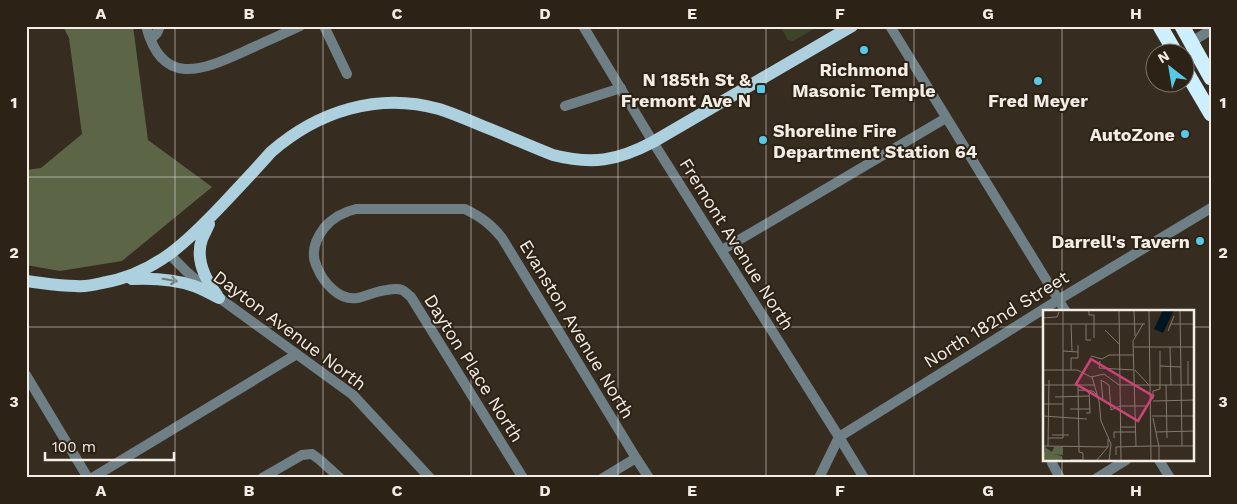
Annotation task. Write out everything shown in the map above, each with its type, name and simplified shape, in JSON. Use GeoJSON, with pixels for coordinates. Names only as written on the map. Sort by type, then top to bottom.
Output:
{"type":"FeatureCollection","features":[{"type":"Feature","properties":{"kind":"highway"},"geometry":{"type":"LineString","coordinates":[[1160,26],[1169,42]]}},
{"type":"Feature","properties":{"kind":"highway"},"geometry":{"type":"LineString","coordinates":[[1182,26],[1191,42]]}},
{"type":"Feature","properties":{"kind":"highway"},"geometry":{"type":"LineString","coordinates":[[1194,48],[1210,77]]}},
{"type":"Feature","properties":{"kind":"highway"},"geometry":{"type":"LineString","coordinates":[[1194,85],[1211,114]]}},
{"type":"Feature","properties":{"kind":"main road"},"geometry":{"type":"LineString","coordinates":[[26,281],[76,286],[91,285],[122,279],[154,265],[182,246],[272,152],[292,135],[310,124],[331,115],[362,106],[399,103],[420,105],[454,114],[553,155],[581,161],[606,159],[638,150],[653,142],[852,26]]}},
{"type":"Feature","properties":{"kind":"main road"},"geometry":{"type":"LineString","coordinates":[[1194,72],[1210,77]]}},
{"type":"Feature","properties":{"kind":"main road"},"geometry":{"type":"LineString","coordinates":[[215,213],[202,239],[200,258],[202,270],[208,283],[219,298]]}},
{"type":"Feature","properties":{"kind":"main road"},"geometry":{"type":"LineString","coordinates":[[122,279],[158,278],[175,281],[196,287],[219,298]]}},
{"type":"Feature","properties":{"kind":"street"},"geometry":{"type":"LineString","coordinates":[[146,26],[150,39],[161,57],[174,67],[187,70],[206,67],[224,61],[300,26]]}},
{"type":"Feature","properties":{"kind":"street"},"geometry":{"type":"LineString","coordinates":[[150,39],[157,33],[160,26]]}},
{"type":"Feature","properties":{"kind":"street"},"geometry":{"type":"LineString","coordinates":[[324,26],[347,74]]}},
{"type":"Feature","properties":{"kind":"street","name":"Fremont Avenue North"},"geometry":{"type":"LineString","coordinates":[[583,26],[653,142],[864,478]]}},
{"type":"Feature","properties":{"kind":"street"},"geometry":{"type":"LineString","coordinates":[[890,26],[1065,310]]}},
{"type":"Feature","properties":{"kind":"street"},"geometry":{"type":"LineString","coordinates":[[1191,42],[1211,30]]}},
{"type":"Feature","properties":{"kind":"street"},"geometry":{"type":"LineString","coordinates":[[565,106],[620,88]]}},
{"type":"Feature","properties":{"kind":"street"},"geometry":{"type":"LineString","coordinates":[[722,250],[946,118]]}},
{"type":"Feature","properties":{"kind":"street","name":"North 182nd Street"},"geometry":{"type":"LineString","coordinates":[[839,437],[1058,300],[1211,208]]}},
{"type":"Feature","properties":{"kind":"street","name":"Dayton Place North"},"geometry":{"type":"LineString","coordinates":[[465,209],[356,209],[344,212],[330,221],[319,235],[314,249],[314,261],[319,273],[332,289],[342,295],[355,298],[378,291],[395,289],[403,290],[411,297],[523,478]]}},
{"type":"Feature","properties":{"kind":"street","name":"Evanston Avenue North"},"geometry":{"type":"LineString","coordinates":[[465,209],[481,217],[502,238],[649,478]]}},
{"type":"Feature","properties":{"kind":"street","name":"Dayton Avenue North"},"geometry":{"type":"LineString","coordinates":[[170,255],[198,282],[219,298],[353,394],[430,478]]}},
{"type":"Feature","properties":{"kind":"street"},"geometry":{"type":"LineString","coordinates":[[92,478],[297,354]]}},
{"type":"Feature","properties":{"kind":"street"},"geometry":{"type":"LineString","coordinates":[[26,375],[88,478]]}},
{"type":"Feature","properties":{"kind":"street"},"geometry":{"type":"LineString","coordinates":[[819,478],[839,437]]}},
{"type":"Feature","properties":{"kind":"street"},"geometry":{"type":"LineString","coordinates":[[262,478],[302,455],[312,454],[340,478]]}},
{"type":"Feature","properties":{"kind":"street"},"geometry":{"type":"LineString","coordinates":[[602,478],[636,458]]}},
{"type":"Feature","properties":{"kind":"street"},"geometry":{"type":"LineString","coordinates":[[1097,478],[1123,462]]}},
{"type":"Feature","properties":{"kind":"street"},"geometry":{"type":"LineString","coordinates":[[1160,462],[1170,478]]}},
{"type":"Feature","properties":{"kind":"street"},"geometry":{"type":"LineString","coordinates":[[1052,463],[1060,478]]}},
{"type":"Feature","properties":{"kind":"green space"},"geometry":{"type":"Polygon","coordinates":[[[63,26],[133,26],[148,140],[212,187],[122,261],[60,271],[26,265],[26,170],[41,168],[82,134],[69,38],[63,26]]]}},
{"type":"Feature","properties":{"kind":"green space"},"geometry":{"type":"Polygon","coordinates":[[[780,26],[819,26],[793,41],[788,40],[780,26]]]}},
{"type":"Feature","properties":{"kind":"place","name":"Richmond Masonic Temple"},"geometry":{"type":"Point","coordinates":[864,50]}},
{"type":"Feature","properties":{"kind":"place","name":"Fred Meyer"},"geometry":{"type":"Point","coordinates":[1038,81]}},
{"type":"Feature","properties":{"kind":"place","name":"N 185th St & Fremont Ave N"},"geometry":{"type":"Point","coordinates":[761,89]}},
{"type":"Feature","properties":{"kind":"place","name":"AutoZone"},"geometry":{"type":"Point","coordinates":[1185,134]}},
{"type":"Feature","properties":{"kind":"place","name":"Shoreline Fire Department Station 64"},"geometry":{"type":"Point","coordinates":[763,140]}},
{"type":"Feature","properties":{"kind":"place","name":"Darrell's Tavern"},"geometry":{"type":"Point","coordinates":[1200,241]}}]}
